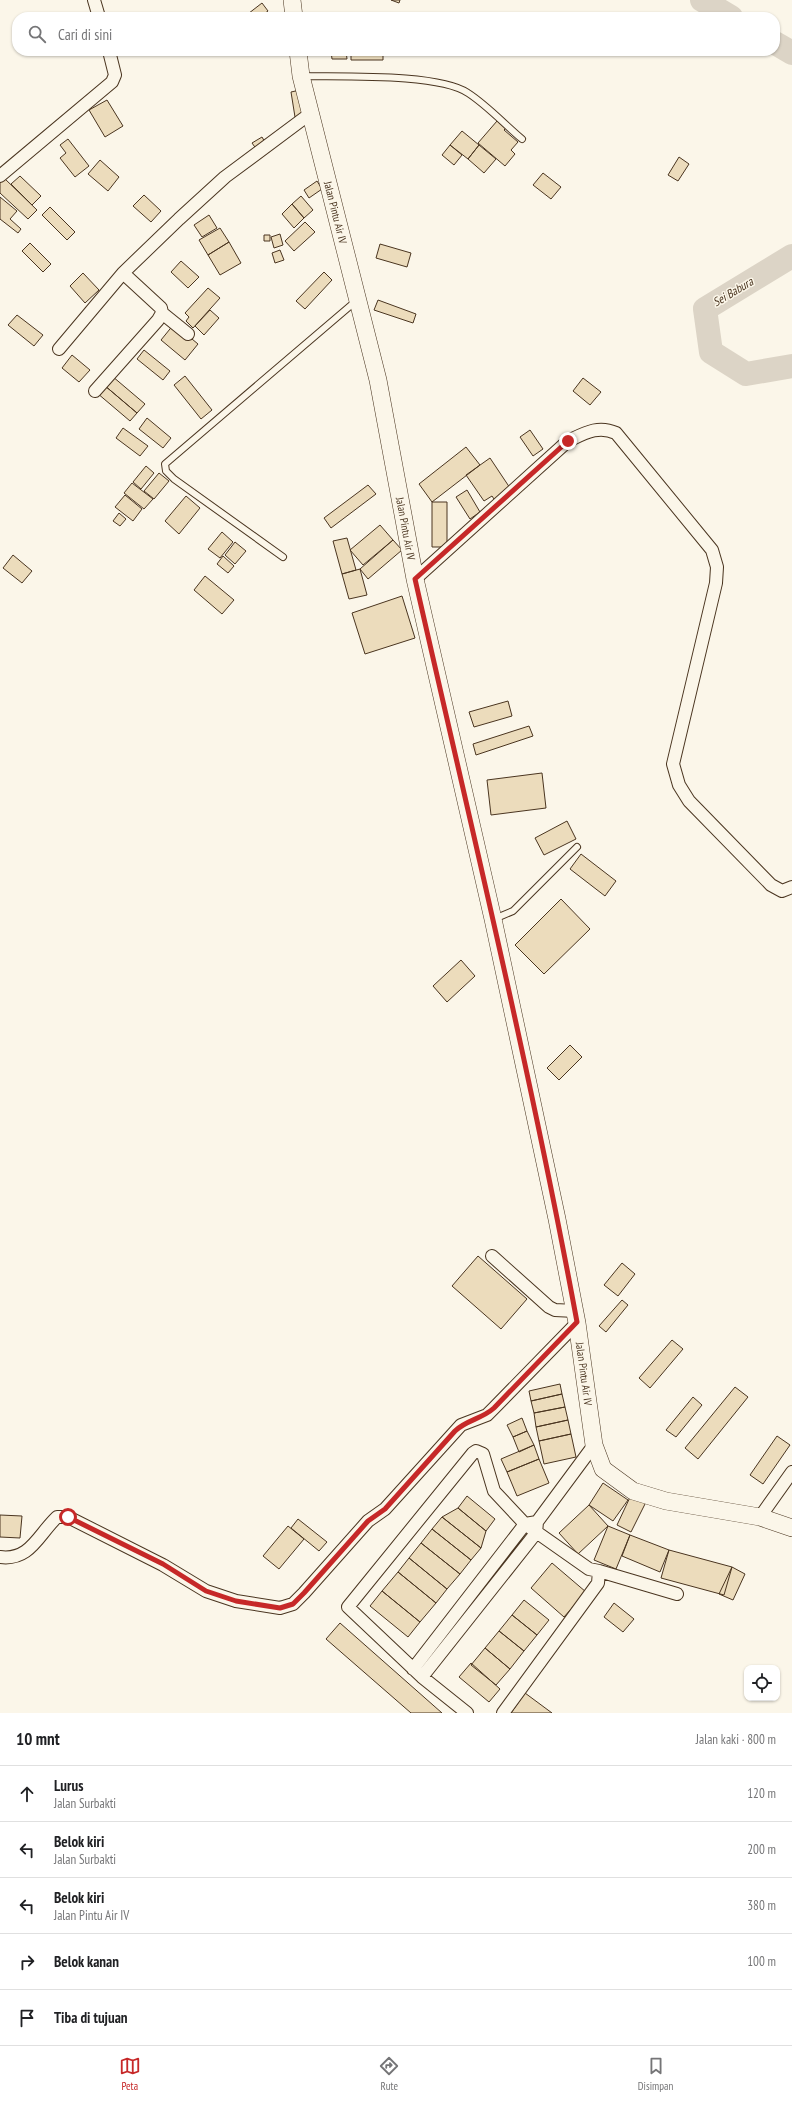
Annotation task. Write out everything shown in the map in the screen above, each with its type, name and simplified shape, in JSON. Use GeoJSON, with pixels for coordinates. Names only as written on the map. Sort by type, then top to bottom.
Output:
{"type":"FeatureCollection","features":[{"type":"Feature","properties":{"kind":"main road"},"geometry":{"type":"LineString","coordinates":[[292,0],[293,12]]}},
{"type":"Feature","properties":{"kind":"main road","name":"Jalan Pintu Air IV"},"geometry":{"type":"LineString","coordinates":[[299,56],[301,76],[378,380],[415,579],[493,919],[557,1219],[576,1317],[594,1445],[603,1469],[633,1491],[666,1501],[760,1517],[792,1528]]}},
{"type":"Feature","properties":{"kind":"street"},"geometry":{"type":"LineString","coordinates":[[94,0],[98,12]]}},
{"type":"Feature","properties":{"kind":"street"},"geometry":{"type":"LineString","coordinates":[[0,176],[112,82],[115,71],[110,56]]}},
{"type":"Feature","properties":{"kind":"street"},"geometry":{"type":"LineString","coordinates":[[59,349],[123,273],[207,192],[311,113]]}},
{"type":"Feature","properties":{"kind":"street"},"geometry":{"type":"LineString","coordinates":[[123,273],[161,308],[162,313],[188,334]]}},
{"type":"Feature","properties":{"kind":"street"},"geometry":{"type":"LineString","coordinates":[[95,390],[158,320],[162,313]]}},
{"type":"Feature","properties":{"kind":"street"},"geometry":{"type":"LineString","coordinates":[[415,579],[568,441],[597,429],[606,429],[616,434],[712,550],[717,567],[716,583],[673,764],[679,784],[689,801],[771,885],[782,890],[792,887]]}},
{"type":"Feature","properties":{"kind":"street"},"geometry":{"type":"LineString","coordinates":[[0,1557],[11,1559],[28,1551],[57,1517],[68,1517],[163,1564],[206,1591],[236,1601],[280,1608],[293,1604],[368,1521],[385,1509],[455,1431],[461,1425],[487,1415],[576,1317],[549,1307],[492,1256]]}},
{"type":"Feature","properties":{"kind":"street"},"geometry":{"type":"LineString","coordinates":[[418,1673],[537,1528],[594,1445]]}},
{"type":"Feature","properties":{"kind":"street"},"geometry":{"type":"LineString","coordinates":[[467,1713],[418,1673],[349,1606],[475,1451],[483,1454],[494,1491],[525,1524],[537,1528],[589,1569],[677,1594]]}},
{"type":"Feature","properties":{"kind":"street"},"geometry":{"type":"LineString","coordinates":[[760,1517],[792,1472]]}},
{"type":"Feature","properties":{"kind":"street"},"geometry":{"type":"LineString","coordinates":[[418,1673],[525,1524]]}},
{"type":"Feature","properties":{"kind":"street"},"geometry":{"type":"LineString","coordinates":[[503,1713],[598,1583],[599,1571]]}},
{"type":"Feature","properties":{"kind":"lane"},"geometry":{"type":"LineString","coordinates":[[301,76],[413,79],[450,86],[468,92],[522,139]]}},
{"type":"Feature","properties":{"kind":"lane"},"geometry":{"type":"LineString","coordinates":[[283,557],[174,479],[166,471],[165,464],[358,300]]}},
{"type":"Feature","properties":{"kind":"lane"},"geometry":{"type":"LineString","coordinates":[[493,919],[513,911],[577,847]]}},
{"type":"Feature","properties":{"kind":"building"},"geometry":{"type":"Polygon","coordinates":[[[391,0],[400,0],[399,3],[391,0]]]}},
{"type":"Feature","properties":{"kind":"building"},"geometry":{"type":"Polygon","coordinates":[[[262,3],[268,11],[267,12],[250,12],[262,3]]]}},
{"type":"Feature","properties":{"kind":"building"},"geometry":{"type":"Polygon","coordinates":[[[332,56],[347,56],[347,59],[332,59],[332,56]]]}},
{"type":"Feature","properties":{"kind":"building"},"geometry":{"type":"Polygon","coordinates":[[[351,56],[383,56],[383,60],[351,60],[351,56]]]}},
{"type":"Feature","properties":{"kind":"building"},"geometry":{"type":"Polygon","coordinates":[[[300,90],[304,115],[295,117],[291,92],[300,90]]]}},
{"type":"Feature","properties":{"kind":"building"},"geometry":{"type":"Polygon","coordinates":[[[107,100],[123,126],[105,137],[89,110],[107,100]]]}},
{"type":"Feature","properties":{"kind":"building"},"geometry":{"type":"Polygon","coordinates":[[[497,121],[506,128],[504,130],[518,142],[511,150],[515,154],[505,166],[478,143],[497,121]]]}},
{"type":"Feature","properties":{"kind":"building"},"geometry":{"type":"Polygon","coordinates":[[[462,131],[479,145],[468,159],[450,145],[462,131]]]}},
{"type":"Feature","properties":{"kind":"building"},"geometry":{"type":"Polygon","coordinates":[[[262,137],[266,144],[257,150],[252,143],[262,137]]]}},
{"type":"Feature","properties":{"kind":"building"},"geometry":{"type":"Polygon","coordinates":[[[68,139],[89,166],[75,177],[60,158],[66,153],[60,145],[68,139]]]}},
{"type":"Feature","properties":{"kind":"building"},"geometry":{"type":"Polygon","coordinates":[[[450,145],[462,155],[454,165],[442,155],[450,145]]]}},
{"type":"Feature","properties":{"kind":"building"},"geometry":{"type":"Polygon","coordinates":[[[479,145],[496,159],[484,173],[468,159],[479,145]]]}},
{"type":"Feature","properties":{"kind":"building"},"geometry":{"type":"Polygon","coordinates":[[[679,157],[689,164],[678,181],[668,175],[679,157]]]}},
{"type":"Feature","properties":{"kind":"building"},"geometry":{"type":"Polygon","coordinates":[[[100,160],[119,177],[108,191],[88,174],[100,160]]]}},
{"type":"Feature","properties":{"kind":"building"},"geometry":{"type":"Polygon","coordinates":[[[543,173],[561,187],[551,199],[533,185],[543,173]]]}},
{"type":"Feature","properties":{"kind":"building"},"geometry":{"type":"Polygon","coordinates":[[[20,176],[41,196],[32,205],[11,184],[20,176]]]}},
{"type":"Feature","properties":{"kind":"building"},"geometry":{"type":"Polygon","coordinates":[[[3,177],[37,210],[28,219],[0,193],[0,180],[3,177]]]}},
{"type":"Feature","properties":{"kind":"building"},"geometry":{"type":"Polygon","coordinates":[[[317,181],[322,189],[309,198],[304,190],[317,181]]]}},
{"type":"Feature","properties":{"kind":"building"},"geometry":{"type":"Polygon","coordinates":[[[144,195],[161,211],[151,222],[133,206],[144,195]]]}},
{"type":"Feature","properties":{"kind":"building"},"geometry":{"type":"Polygon","coordinates":[[[301,196],[313,210],[304,218],[292,204],[301,196]]]}},
{"type":"Feature","properties":{"kind":"building"},"geometry":{"type":"Polygon","coordinates":[[[0,197],[17,211],[10,219],[21,229],[18,233],[0,219],[0,197]]]}},
{"type":"Feature","properties":{"kind":"building"},"geometry":{"type":"Polygon","coordinates":[[[292,204],[304,218],[294,228],[282,214],[292,204]]]}},
{"type":"Feature","properties":{"kind":"building"},"geometry":{"type":"Polygon","coordinates":[[[50,207],[75,232],[67,240],[42,215],[50,207]]]}},
{"type":"Feature","properties":{"kind":"building"},"geometry":{"type":"Polygon","coordinates":[[[209,215],[217,228],[202,237],[194,225],[209,215]]]}},
{"type":"Feature","properties":{"kind":"building"},"geometry":{"type":"Polygon","coordinates":[[[305,222],[315,232],[294,251],[285,241],[305,222]]]}},
{"type":"Feature","properties":{"kind":"building"},"geometry":{"type":"Polygon","coordinates":[[[220,228],[229,242],[208,255],[199,240],[220,228]]]}},
{"type":"Feature","properties":{"kind":"building"},"geometry":{"type":"Polygon","coordinates":[[[280,234],[283,245],[274,248],[271,237],[280,234]]]}},
{"type":"Feature","properties":{"kind":"building"},"geometry":{"type":"Polygon","coordinates":[[[264,235],[270,235],[270,241],[264,241],[264,235]]]}},
{"type":"Feature","properties":{"kind":"building"},"geometry":{"type":"Polygon","coordinates":[[[229,242],[241,263],[220,275],[208,255],[229,242]]]}},
{"type":"Feature","properties":{"kind":"building"},"geometry":{"type":"Polygon","coordinates":[[[30,243],[51,264],[43,272],[22,251],[30,243]]]}},
{"type":"Feature","properties":{"kind":"building"},"geometry":{"type":"Polygon","coordinates":[[[380,244],[411,253],[407,267],[376,258],[380,244]]]}},
{"type":"Feature","properties":{"kind":"building"},"geometry":{"type":"Polygon","coordinates":[[[280,250],[284,260],[275,263],[272,253],[280,250]]]}},
{"type":"Feature","properties":{"kind":"building"},"geometry":{"type":"Polygon","coordinates":[[[181,261],[199,277],[188,288],[171,272],[181,261]]]}},
{"type":"Feature","properties":{"kind":"building"},"geometry":{"type":"Polygon","coordinates":[[[324,272],[332,280],[305,309],[296,301],[324,272]]]}},
{"type":"Feature","properties":{"kind":"building"},"geometry":{"type":"Polygon","coordinates":[[[83,273],[99,290],[85,303],[70,286],[83,273]]]}},
{"type":"Feature","properties":{"kind":"building"},"geometry":{"type":"Polygon","coordinates":[[[208,288],[220,298],[193,328],[186,321],[189,317],[185,313],[208,288]]]}},
{"type":"Feature","properties":{"kind":"building"},"geometry":{"type":"Polygon","coordinates":[[[378,300],[416,314],[413,323],[374,310],[378,300]]]}},
{"type":"Feature","properties":{"kind":"building"},"geometry":{"type":"Polygon","coordinates":[[[210,310],[219,318],[204,335],[195,326],[210,310]]]}},
{"type":"Feature","properties":{"kind":"building"},"geometry":{"type":"Polygon","coordinates":[[[17,315],[43,335],[34,346],[8,325],[17,315]]]}},
{"type":"Feature","properties":{"kind":"building"},"geometry":{"type":"Polygon","coordinates":[[[174,324],[198,344],[185,360],[161,340],[174,324]]]}},
{"type":"Feature","properties":{"kind":"building"},"geometry":{"type":"Polygon","coordinates":[[[144,350],[170,371],[163,380],[137,359],[144,350]]]}},
{"type":"Feature","properties":{"kind":"building"},"geometry":{"type":"Polygon","coordinates":[[[72,355],[90,370],[79,382],[62,368],[72,355]]]}},
{"type":"Feature","properties":{"kind":"building"},"geometry":{"type":"Polygon","coordinates":[[[112,376],[145,404],[137,413],[104,385],[112,376]]]}},
{"type":"Feature","properties":{"kind":"building"},"geometry":{"type":"Polygon","coordinates":[[[185,376],[212,410],[201,419],[174,385],[185,376]]]}},
{"type":"Feature","properties":{"kind":"building"},"geometry":{"type":"Polygon","coordinates":[[[583,378],[601,392],[590,405],[573,391],[583,378]]]}},
{"type":"Feature","properties":{"kind":"building"},"geometry":{"type":"Polygon","coordinates":[[[104,385],[137,413],[130,421],[97,393],[104,385]]]}},
{"type":"Feature","properties":{"kind":"building"},"geometry":{"type":"Polygon","coordinates":[[[147,418],[171,438],[163,448],[139,429],[147,418]]]}},
{"type":"Feature","properties":{"kind":"building"},"geometry":{"type":"Polygon","coordinates":[[[123,428],[148,446],[140,456],[116,438],[123,428]]]}},
{"type":"Feature","properties":{"kind":"building"},"geometry":{"type":"Polygon","coordinates":[[[530,430],[543,449],[533,456],[520,437],[530,430]]]}},
{"type":"Feature","properties":{"kind":"building"},"geometry":{"type":"Polygon","coordinates":[[[466,447],[480,465],[432,502],[419,484],[466,447]]]}},
{"type":"Feature","properties":{"kind":"building"},"geometry":{"type":"Polygon","coordinates":[[[490,458],[510,488],[496,502],[492,496],[484,501],[466,475],[490,458]]]}},
{"type":"Feature","properties":{"kind":"building"},"geometry":{"type":"Polygon","coordinates":[[[146,466],[154,473],[141,489],[133,482],[146,466]]]}},
{"type":"Feature","properties":{"kind":"building"},"geometry":{"type":"Polygon","coordinates":[[[159,473],[169,481],[154,499],[144,491],[159,473]]]}},
{"type":"Feature","properties":{"kind":"building"},"geometry":{"type":"Polygon","coordinates":[[[132,483],[153,499],[144,509],[124,493],[132,483]]]}},
{"type":"Feature","properties":{"kind":"building"},"geometry":{"type":"Polygon","coordinates":[[[368,485],[376,494],[331,528],[324,518],[368,485]]]}},
{"type":"Feature","properties":{"kind":"building"},"geometry":{"type":"Polygon","coordinates":[[[467,490],[480,512],[470,519],[456,497],[467,490]]]}},
{"type":"Feature","properties":{"kind":"building"},"geometry":{"type":"Polygon","coordinates":[[[125,495],[142,509],[133,521],[115,507],[125,495]]]}},
{"type":"Feature","properties":{"kind":"building"},"geometry":{"type":"Polygon","coordinates":[[[186,496],[200,508],[179,534],[165,521],[186,496]]]}},
{"type":"Feature","properties":{"kind":"building"},"geometry":{"type":"Polygon","coordinates":[[[432,502],[447,502],[447,547],[432,547],[432,502]]]}},
{"type":"Feature","properties":{"kind":"building"},"geometry":{"type":"Polygon","coordinates":[[[119,513],[126,519],[120,526],[113,521],[119,513]]]}},
{"type":"Feature","properties":{"kind":"building"},"geometry":{"type":"Polygon","coordinates":[[[380,525],[393,540],[363,565],[350,550],[380,525]]]}},
{"type":"Feature","properties":{"kind":"building"},"geometry":{"type":"Polygon","coordinates":[[[222,532],[233,542],[220,558],[208,549],[222,532]]]}},
{"type":"Feature","properties":{"kind":"building"},"geometry":{"type":"Polygon","coordinates":[[[347,538],[356,570],[342,574],[333,541],[347,538]]]}},
{"type":"Feature","properties":{"kind":"building"},"geometry":{"type":"Polygon","coordinates":[[[393,540],[402,550],[368,579],[360,569],[393,540]]]}},
{"type":"Feature","properties":{"kind":"building"},"geometry":{"type":"Polygon","coordinates":[[[235,542],[246,551],[235,564],[225,555],[235,542]]]}},
{"type":"Feature","properties":{"kind":"building"},"geometry":{"type":"Polygon","coordinates":[[[13,555],[32,571],[22,583],[3,568],[13,555]]]}},
{"type":"Feature","properties":{"kind":"building"},"geometry":{"type":"Polygon","coordinates":[[[223,556],[234,566],[228,573],[217,564],[223,556]]]}},
{"type":"Feature","properties":{"kind":"building"},"geometry":{"type":"Polygon","coordinates":[[[360,569],[367,595],[349,599],[342,574],[360,569]]]}},
{"type":"Feature","properties":{"kind":"building"},"geometry":{"type":"Polygon","coordinates":[[[205,576],[234,600],[222,614],[194,590],[205,576]]]}},
{"type":"Feature","properties":{"kind":"building"},"geometry":{"type":"Polygon","coordinates":[[[402,596],[415,638],[365,654],[352,613],[402,596]]]}},
{"type":"Feature","properties":{"kind":"building"},"geometry":{"type":"Polygon","coordinates":[[[508,701],[512,716],[474,727],[469,712],[508,701]]]}},
{"type":"Feature","properties":{"kind":"building"},"geometry":{"type":"Polygon","coordinates":[[[529,726],[533,736],[476,755],[473,744],[529,726]]]}},
{"type":"Feature","properties":{"kind":"building"},"geometry":{"type":"Polygon","coordinates":[[[542,773],[546,808],[491,815],[487,780],[542,773]]]}},
{"type":"Feature","properties":{"kind":"building"},"geometry":{"type":"Polygon","coordinates":[[[567,821],[576,839],[544,855],[535,838],[567,821]]]}},
{"type":"Feature","properties":{"kind":"building"},"geometry":{"type":"Polygon","coordinates":[[[581,854],[616,881],[605,896],[570,869],[581,854]]]}},
{"type":"Feature","properties":{"kind":"building"},"geometry":{"type":"Polygon","coordinates":[[[561,899],[590,929],[544,974],[515,945],[561,899]]]}},
{"type":"Feature","properties":{"kind":"building"},"geometry":{"type":"Polygon","coordinates":[[[461,960],[475,976],[447,1002],[433,986],[461,960]]]}},
{"type":"Feature","properties":{"kind":"building"},"geometry":{"type":"Polygon","coordinates":[[[570,1045],[582,1057],[559,1080],[547,1068],[570,1045]]]}},
{"type":"Feature","properties":{"kind":"building"},"geometry":{"type":"Polygon","coordinates":[[[478,1256],[527,1299],[501,1329],[452,1286],[478,1256]]]}},
{"type":"Feature","properties":{"kind":"building"},"geometry":{"type":"Polygon","coordinates":[[[622,1263],[635,1274],[618,1296],[604,1285],[622,1263]]]}},
{"type":"Feature","properties":{"kind":"building"},"geometry":{"type":"Polygon","coordinates":[[[622,1300],[628,1305],[606,1332],[599,1326],[622,1300]]]}},
{"type":"Feature","properties":{"kind":"building"},"geometry":{"type":"Polygon","coordinates":[[[672,1340],[683,1349],[650,1388],[639,1378],[672,1340]]]}},
{"type":"Feature","properties":{"kind":"building"},"geometry":{"type":"Polygon","coordinates":[[[560,1384],[562,1394],[531,1401],[529,1391],[560,1384]]]}},
{"type":"Feature","properties":{"kind":"building"},"geometry":{"type":"Polygon","coordinates":[[[735,1387],[748,1397],[698,1459],[685,1448],[735,1387]]]}},
{"type":"Feature","properties":{"kind":"building"},"geometry":{"type":"Polygon","coordinates":[[[562,1394],[565,1407],[534,1413],[531,1401],[562,1394]]]}},
{"type":"Feature","properties":{"kind":"building"},"geometry":{"type":"Polygon","coordinates":[[[693,1397],[702,1405],[676,1437],[666,1430],[693,1397]]]}},
{"type":"Feature","properties":{"kind":"building"},"geometry":{"type":"Polygon","coordinates":[[[565,1407],[568,1420],[536,1427],[534,1413],[565,1407]]]}},
{"type":"Feature","properties":{"kind":"building"},"geometry":{"type":"Polygon","coordinates":[[[522,1418],[527,1431],[513,1437],[507,1425],[522,1418]]]}},
{"type":"Feature","properties":{"kind":"building"},"geometry":{"type":"Polygon","coordinates":[[[568,1420],[571,1434],[539,1441],[536,1427],[568,1420]]]}},
{"type":"Feature","properties":{"kind":"building"},"geometry":{"type":"Polygon","coordinates":[[[527,1431],[534,1445],[519,1452],[513,1437],[527,1431]]]}},
{"type":"Feature","properties":{"kind":"building"},"geometry":{"type":"Polygon","coordinates":[[[571,1434],[576,1457],[544,1464],[539,1441],[571,1434]]]}},
{"type":"Feature","properties":{"kind":"building"},"geometry":{"type":"Polygon","coordinates":[[[777,1436],[790,1445],[763,1484],[750,1475],[777,1436]]]}},
{"type":"Feature","properties":{"kind":"building"},"geometry":{"type":"Polygon","coordinates":[[[534,1445],[539,1459],[507,1472],[501,1459],[534,1445]]]}},
{"type":"Feature","properties":{"kind":"building"},"geometry":{"type":"Polygon","coordinates":[[[539,1459],[549,1483],[517,1496],[507,1472],[539,1459]]]}},
{"type":"Feature","properties":{"kind":"building"},"geometry":{"type":"Polygon","coordinates":[[[603,1483],[628,1500],[613,1521],[589,1505],[603,1483]]]}},
{"type":"Feature","properties":{"kind":"building"},"geometry":{"type":"Polygon","coordinates":[[[632,1493],[647,1500],[631,1532],[617,1525],[632,1493]]]}},
{"type":"Feature","properties":{"kind":"building"},"geometry":{"type":"Polygon","coordinates":[[[467,1496],[495,1519],[486,1531],[458,1508],[467,1496]]]}},
{"type":"Feature","properties":{"kind":"building"},"geometry":{"type":"Polygon","coordinates":[[[589,1505],[608,1526],[578,1554],[559,1533],[589,1505]]]}},
{"type":"Feature","properties":{"kind":"building"},"geometry":{"type":"Polygon","coordinates":[[[458,1508],[486,1531],[481,1548],[442,1517],[458,1508]]]}},
{"type":"Feature","properties":{"kind":"building"},"geometry":{"type":"Polygon","coordinates":[[[0,1515],[22,1516],[20,1538],[0,1537],[0,1515]]]}},
{"type":"Feature","properties":{"kind":"building"},"geometry":{"type":"Polygon","coordinates":[[[442,1517],[481,1548],[471,1560],[432,1529],[442,1517]]]}},
{"type":"Feature","properties":{"kind":"building"},"geometry":{"type":"Polygon","coordinates":[[[298,1519],[327,1542],[319,1551],[291,1528],[298,1519]]]}},
{"type":"Feature","properties":{"kind":"building"},"geometry":{"type":"Polygon","coordinates":[[[288,1526],[304,1539],[279,1569],[263,1556],[288,1526]]]}},
{"type":"Feature","properties":{"kind":"building"},"geometry":{"type":"Polygon","coordinates":[[[608,1526],[630,1535],[616,1569],[594,1560],[608,1526]]]}},
{"type":"Feature","properties":{"kind":"building"},"geometry":{"type":"Polygon","coordinates":[[[432,1529],[471,1560],[460,1574],[421,1543],[432,1529]]]}},
{"type":"Feature","properties":{"kind":"building"},"geometry":{"type":"Polygon","coordinates":[[[630,1535],[669,1550],[660,1572],[622,1556],[630,1535]]]}},
{"type":"Feature","properties":{"kind":"building"},"geometry":{"type":"Polygon","coordinates":[[[421,1543],[460,1574],[447,1589],[409,1558],[421,1543]]]}},
{"type":"Feature","properties":{"kind":"building"},"geometry":{"type":"Polygon","coordinates":[[[669,1550],[732,1567],[724,1595],[661,1578],[669,1550]]]}},
{"type":"Feature","properties":{"kind":"building"},"geometry":{"type":"Polygon","coordinates":[[[409,1558],[447,1589],[436,1603],[398,1572],[409,1558]]]}},
{"type":"Feature","properties":{"kind":"building"},"geometry":{"type":"Polygon","coordinates":[[[552,1563],[586,1592],[564,1617],[531,1588],[552,1563]]]}},
{"type":"Feature","properties":{"kind":"building"},"geometry":{"type":"Polygon","coordinates":[[[732,1567],[745,1574],[733,1600],[719,1594],[732,1567]]]}},
{"type":"Feature","properties":{"kind":"building"},"geometry":{"type":"Polygon","coordinates":[[[398,1572],[436,1603],[420,1622],[382,1591],[398,1572]]]}},
{"type":"Feature","properties":{"kind":"building"},"geometry":{"type":"Polygon","coordinates":[[[382,1591],[420,1622],[408,1637],[370,1606],[382,1591]]]}},
{"type":"Feature","properties":{"kind":"building"},"geometry":{"type":"Polygon","coordinates":[[[524,1600],[549,1620],[537,1635],[512,1615],[524,1600]]]}},
{"type":"Feature","properties":{"kind":"building"},"geometry":{"type":"Polygon","coordinates":[[[614,1603],[634,1619],[623,1632],[604,1617],[614,1603]]]}},
{"type":"Feature","properties":{"kind":"building"},"geometry":{"type":"Polygon","coordinates":[[[512,1615],[537,1635],[524,1651],[499,1631],[512,1615]]]}},
{"type":"Feature","properties":{"kind":"building"},"geometry":{"type":"Polygon","coordinates":[[[340,1623],[442,1713],[411,1713],[326,1639],[340,1623]]]}},
{"type":"Feature","properties":{"kind":"building"},"geometry":{"type":"Polygon","coordinates":[[[499,1631],[524,1651],[510,1669],[485,1648],[499,1631]]]}},
{"type":"Feature","properties":{"kind":"building"},"geometry":{"type":"Polygon","coordinates":[[[485,1648],[510,1669],[496,1685],[471,1665],[485,1648]]]}},
{"type":"Feature","properties":{"kind":"building"},"geometry":{"type":"Polygon","coordinates":[[[471,1663],[500,1689],[489,1702],[459,1677],[471,1663]]]}},
{"type":"Feature","properties":{"kind":"building"},"geometry":{"type":"Polygon","coordinates":[[[525,1693],[552,1713],[511,1713],[525,1693]]]}},
{"type":"Feature","properties":{"kind":"waterway","name":"Sei Babura"},"geometry":{"type":"LineString","coordinates":[[702,0],[722,12]]}},
{"type":"Feature","properties":{"kind":"waterway","name":"Sei Babura"},"geometry":{"type":"LineString","coordinates":[[780,46],[792,53]]}},
{"type":"Feature","properties":{"kind":"waterway","name":"Sei Babura"},"geometry":{"type":"LineString","coordinates":[[792,256],[705,309],[711,352],[746,374],[792,366]]}},
{"type":"Feature","properties":{"kind":"route"},"geometry":{"type":"LineString","coordinates":[[68,1517],[163,1564],[206,1591],[236,1601],[280,1608],[293,1604],[368,1521],[385,1509],[461,1425],[487,1415],[577,1322],[557,1219],[493,919],[415,579],[568,441]]}}]}
